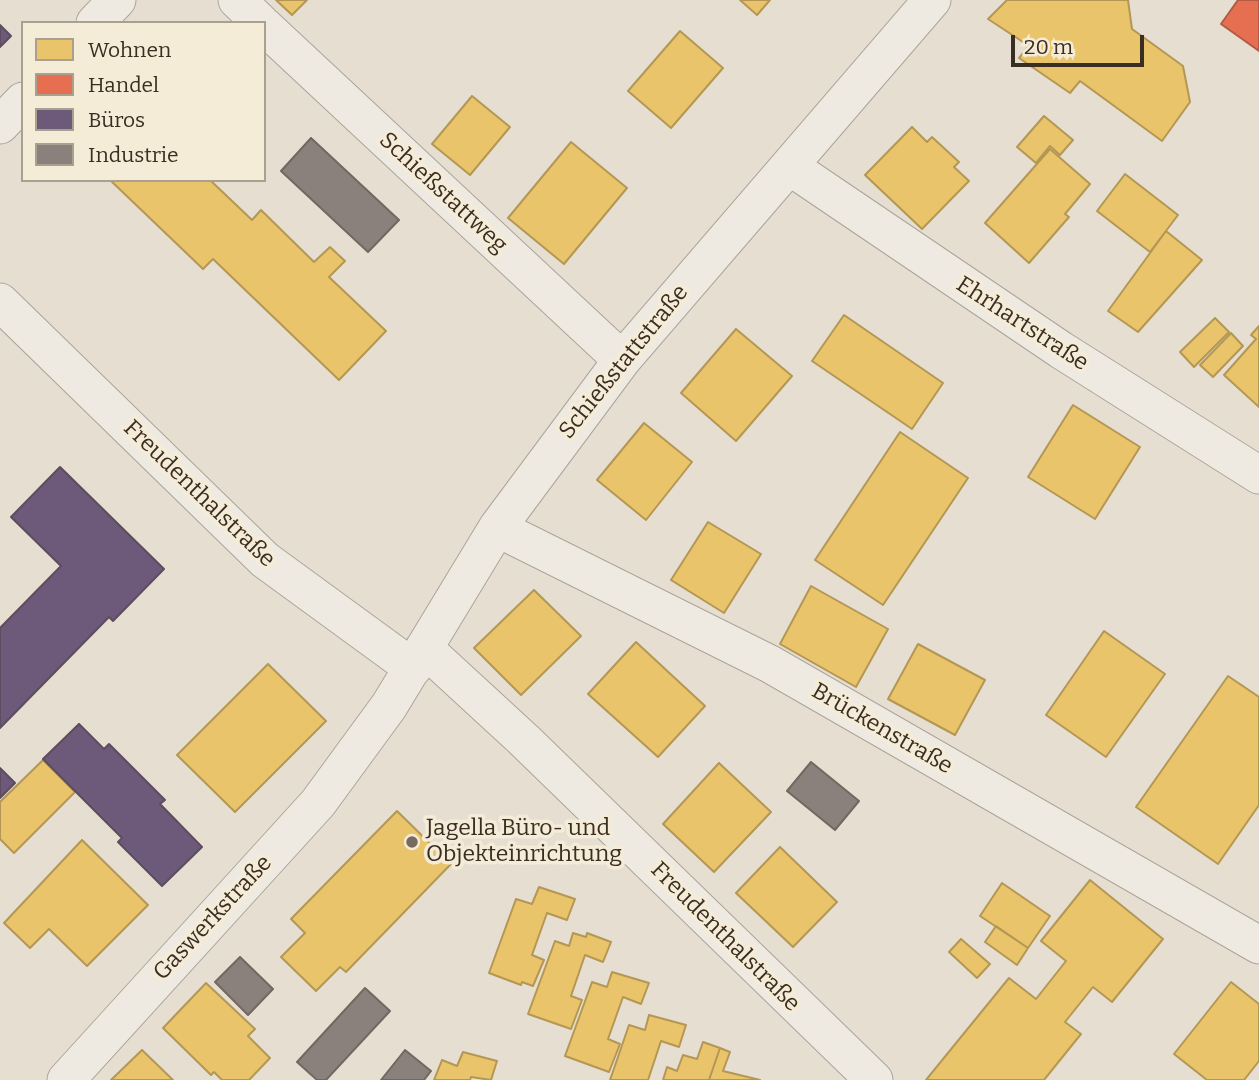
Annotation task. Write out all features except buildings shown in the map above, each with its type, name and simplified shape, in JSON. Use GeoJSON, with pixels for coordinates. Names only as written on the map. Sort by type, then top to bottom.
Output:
{"type":"FeatureCollection","features":[{"type":"Feature","properties":{"kind":"street"},"geometry":{"type":"LineString","coordinates":[[97,21],[117,0]]}},
{"type":"Feature","properties":{"kind":"street","name":"Schießstattweg"},"geometry":{"type":"LineString","coordinates":[[237,0],[260,21]]}},
{"type":"Feature","properties":{"kind":"street","name":"Schießstattstraße"},"geometry":{"type":"LineString","coordinates":[[357,754],[419,658],[497,528],[621,360],[932,0]]}},
{"type":"Feature","properties":{"kind":"street","name":"Schießstattweg"},"geometry":{"type":"LineString","coordinates":[[266,27],[621,360]]}},
{"type":"Feature","properties":{"kind":"street"},"geometry":{"type":"LineString","coordinates":[[0,125],[21,103]]}},
{"type":"Feature","properties":{"kind":"street","name":"Ehrhartstraße"},"geometry":{"type":"LineString","coordinates":[[789,166],[1061,350],[1259,475]]}},
{"type":"Feature","properties":{"kind":"street","name":"Freudenthalstraße"},"geometry":{"type":"LineString","coordinates":[[0,302],[265,560],[419,658],[524,740],[874,1080]]}},
{"type":"Feature","properties":{"kind":"street","name":"Brückenstraße"},"geometry":{"type":"LineString","coordinates":[[497,528],[770,664],[1259,945]]}},
{"type":"Feature","properties":{"kind":"street","name":"Gaswerkstraße"},"geometry":{"type":"LineString","coordinates":[[66,1080],[268,859],[357,754]]}},
{"type":"Feature","properties":{"kind":"place","name":"Jagella Büro- und Objekteinrichtung"},"geometry":{"type":"Point","coordinates":[412,842]}}]}
